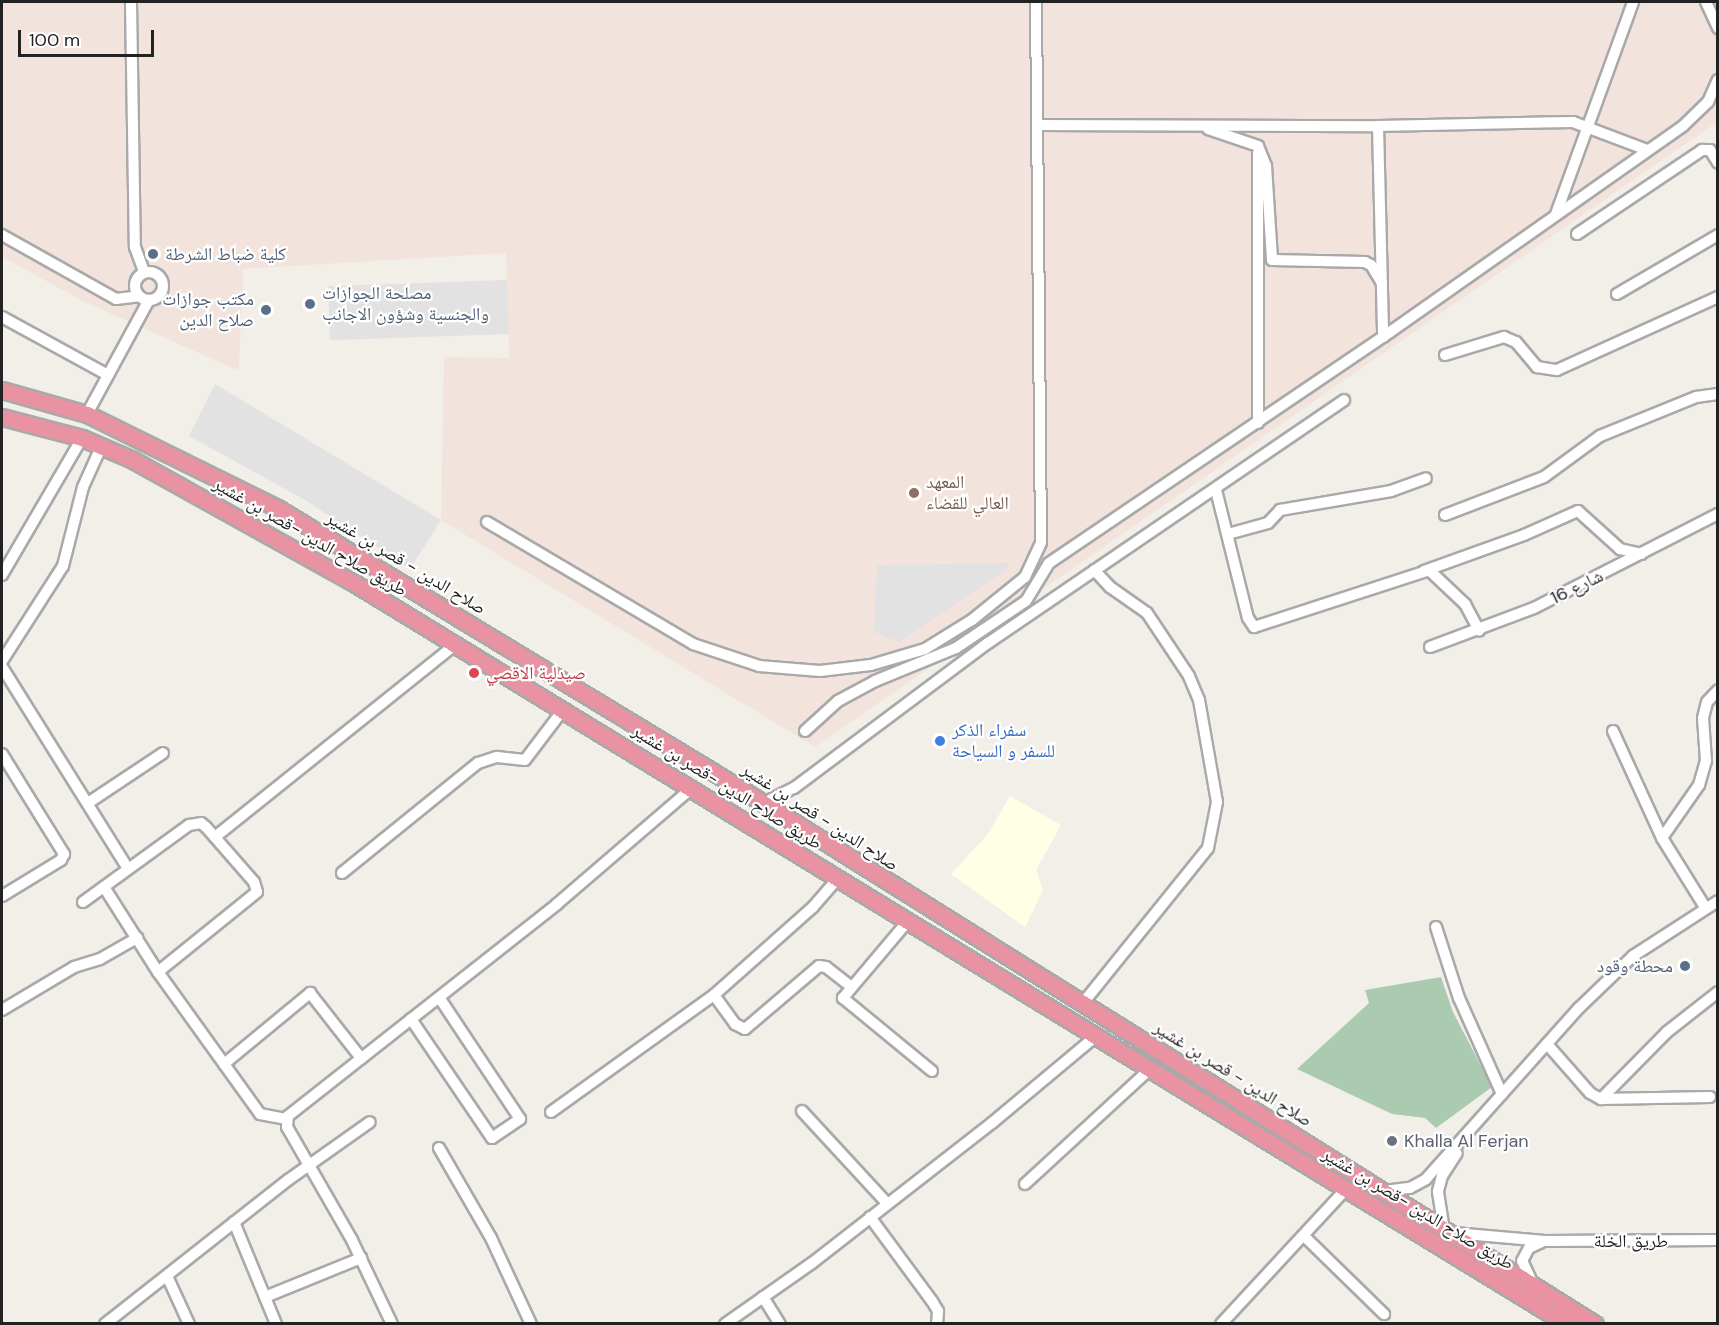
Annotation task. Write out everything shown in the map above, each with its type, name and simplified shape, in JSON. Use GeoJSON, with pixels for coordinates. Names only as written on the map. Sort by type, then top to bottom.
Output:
{"type":"FeatureCollection","features":[{"type":"Feature","properties":{"kind":"highway","name":"صلاح الدين - قصر بن غشير"},"geometry":{"type":"LineString","coordinates":[[2,390],[87,414],[279,509],[710,771],[1595,1323]]}},
{"type":"Feature","properties":{"kind":"highway","name":"طريق صلاح الدين -قصر بن غشير"},"geometry":{"type":"LineString","coordinates":[[2,417],[82,438],[102,446],[344,578],[696,790],[1095,1037],[1567,1323]]}},
{"type":"Feature","properties":{"kind":"highway"},"geometry":{"type":"LineString","coordinates":[[696,790],[715,786],[710,771]]}},
{"type":"Feature","properties":{"kind":"highway"},"geometry":{"type":"LineString","coordinates":[[763,831],[759,816],[767,807]]}},
{"type":"Feature","properties":{"kind":"street"},"geometry":{"type":"LineString","coordinates":[[131,2],[135,247],[144,272]]}},
{"type":"Feature","properties":{"kind":"street"},"geometry":{"type":"LineString","coordinates":[[488,522],[693,644],[759,666],[820,671],[871,664],[925,649],[972,620],[1025,577],[1041,542],[1036,2]]}},
{"type":"Feature","properties":{"kind":"street"},"geometry":{"type":"LineString","coordinates":[[1556,214],[1633,2]]}},
{"type":"Feature","properties":{"kind":"street"},"geometry":{"type":"LineString","coordinates":[[1706,2],[1718,28]]}},
{"type":"Feature","properties":{"kind":"street"},"geometry":{"type":"LineString","coordinates":[[805,731],[838,700],[965,642],[1026,601],[1049,563],[1383,337],[1683,126],[1708,102],[1718,80]]}},
{"type":"Feature","properties":{"kind":"street"},"geometry":{"type":"LineString","coordinates":[[1038,125],[1378,126],[1573,122],[1647,150]]}},
{"type":"Feature","properties":{"kind":"street"},"geometry":{"type":"LineString","coordinates":[[1196,126],[1258,146]]}},
{"type":"Feature","properties":{"kind":"street"},"geometry":{"type":"LineString","coordinates":[[1378,126],[1383,337]]}},
{"type":"Feature","properties":{"kind":"street"},"geometry":{"type":"LineString","coordinates":[[1258,146],[1266,166],[1272,260],[1365,262],[1371,265],[1382,283]]}},
{"type":"Feature","properties":{"kind":"street"},"geometry":{"type":"LineString","coordinates":[[1258,146],[1258,423]]}},
{"type":"Feature","properties":{"kind":"street"},"geometry":{"type":"LineString","coordinates":[[1577,234],[1700,151],[1710,150],[1718,163]]}},
{"type":"Feature","properties":{"kind":"street"},"geometry":{"type":"LineString","coordinates":[[2,235],[116,299],[159,296],[164,286],[159,275],[144,272]]}},
{"type":"Feature","properties":{"kind":"street"},"geometry":{"type":"LineString","coordinates":[[1617,294],[1718,235]]}},
{"type":"Feature","properties":{"kind":"street"},"geometry":{"type":"LineString","coordinates":[[87,414],[144,298],[136,280],[144,272]]}},
{"type":"Feature","properties":{"kind":"street"},"geometry":{"type":"LineString","coordinates":[[1445,355],[1504,337],[1516,342],[1538,367],[1557,370],[1718,297]]}},
{"type":"Feature","properties":{"kind":"street"},"geometry":{"type":"LineString","coordinates":[[2,317],[108,375]]}},
{"type":"Feature","properties":{"kind":"street"},"geometry":{"type":"LineString","coordinates":[[1445,515],[1544,477],[1600,436],[1696,397],[1718,394]]}},
{"type":"Feature","properties":{"kind":"street"},"geometry":{"type":"LineString","coordinates":[[767,807],[869,729],[1094,570],[1216,490],[1344,400]]}},
{"type":"Feature","properties":{"kind":"street"},"geometry":{"type":"LineString","coordinates":[[2,575],[82,438]]}},
{"type":"Feature","properties":{"kind":"street"},"geometry":{"type":"LineString","coordinates":[[2,661],[63,566],[83,487],[102,446]]}},
{"type":"Feature","properties":{"kind":"street"},"geometry":{"type":"LineString","coordinates":[[1228,534],[1268,523],[1280,510],[1391,491],[1426,478]]}},
{"type":"Feature","properties":{"kind":"street"},"geometry":{"type":"LineString","coordinates":[[1216,490],[1248,618],[1254,627],[1425,571],[1524,535],[1578,511],[1620,549],[1641,554]]}},
{"type":"Feature","properties":{"kind":"street","name":"شارع 16"},"geometry":{"type":"LineString","coordinates":[[1430,647],[1534,608],[1718,514]]}},
{"type":"Feature","properties":{"kind":"street"},"geometry":{"type":"LineString","coordinates":[[1083,1003],[1208,848],[1217,802],[1199,700],[1189,676],[1147,613],[1110,587],[1094,570]]}},
{"type":"Feature","properties":{"kind":"street"},"geometry":{"type":"LineString","coordinates":[[1425,571],[1432,571],[1465,604],[1479,630]]}},
{"type":"Feature","properties":{"kind":"street"},"geometry":{"type":"LineString","coordinates":[[215,837],[455,645]]}},
{"type":"Feature","properties":{"kind":"street"},"geometry":{"type":"LineString","coordinates":[[2,667],[128,869]]}},
{"type":"Feature","properties":{"kind":"street"},"geometry":{"type":"LineString","coordinates":[[1662,838],[1700,785],[1706,761],[1705,709],[1718,690]]}},
{"type":"Feature","properties":{"kind":"street"},"geometry":{"type":"LineString","coordinates":[[342,873],[478,763],[497,757],[525,760],[563,710]]}},
{"type":"Feature","properties":{"kind":"street"},"geometry":{"type":"LineString","coordinates":[[1613,731],[1662,838],[1706,907]]}},
{"type":"Feature","properties":{"kind":"street"},"geometry":{"type":"LineString","coordinates":[[88,803],[163,753]]}},
{"type":"Feature","properties":{"kind":"street"},"geometry":{"type":"LineString","coordinates":[[2,757],[64,854],[61,860],[2,896]]}},
{"type":"Feature","properties":{"kind":"street"},"geometry":{"type":"LineString","coordinates":[[286,1119],[557,904],[696,790]]}},
{"type":"Feature","properties":{"kind":"street"},"geometry":{"type":"LineString","coordinates":[[83,902],[195,822],[215,837],[254,882],[257,892],[158,972]]}},
{"type":"Feature","properties":{"kind":"street"},"geometry":{"type":"LineString","coordinates":[[551,1112],[714,995],[813,907],[838,878]]}},
{"type":"Feature","properties":{"kind":"street"},"geometry":{"type":"LineString","coordinates":[[104,887],[158,972],[260,1114],[286,1119]]}},
{"type":"Feature","properties":{"kind":"street"},"geometry":{"type":"LineString","coordinates":[[1382,1190],[1401,1190],[1418,1184],[1470,1133],[1547,1044],[1633,956],[1718,901]]}},
{"type":"Feature","properties":{"kind":"street"},"geometry":{"type":"LineString","coordinates":[[908,921],[844,995],[848,1005],[932,1071]]}},
{"type":"Feature","properties":{"kind":"street"},"geometry":{"type":"LineString","coordinates":[[1436,927],[1463,1008],[1502,1094]]}},
{"type":"Feature","properties":{"kind":"street"},"geometry":{"type":"LineString","coordinates":[[2,1010],[74,967],[100,959],[137,938]]}},
{"type":"Feature","properties":{"kind":"street"},"geometry":{"type":"LineString","coordinates":[[714,995],[735,1024],[745,1029],[819,966],[826,967],[850,986]]}},
{"type":"Feature","properties":{"kind":"street"},"geometry":{"type":"LineString","coordinates":[[1601,1099],[1667,1032],[1718,992]]}},
{"type":"Feature","properties":{"kind":"street"},"geometry":{"type":"LineString","coordinates":[[224,1064],[310,993],[361,1058]]}},
{"type":"Feature","properties":{"kind":"street"},"geometry":{"type":"LineString","coordinates":[[411,1019],[492,1138],[520,1119],[439,997]]}},
{"type":"Feature","properties":{"kind":"street"},"geometry":{"type":"LineString","coordinates":[[725,1323],[762,1298],[992,1123],[1095,1037]]}},
{"type":"Feature","properties":{"kind":"street"},"geometry":{"type":"LineString","coordinates":[[1547,1044],[1590,1092],[1601,1099],[1710,1097]]}},
{"type":"Feature","properties":{"kind":"street"},"geometry":{"type":"LineString","coordinates":[[1025,1184],[1149,1070]]}},
{"type":"Feature","properties":{"kind":"street"},"geometry":{"type":"LineString","coordinates":[[802,1111],[887,1203]]}},
{"type":"Feature","properties":{"kind":"street"},"geometry":{"type":"LineString","coordinates":[[286,1119],[361,1258],[392,1323]]}},
{"type":"Feature","properties":{"kind":"street"},"geometry":{"type":"LineString","coordinates":[[105,1323],[310,1163],[370,1122]]}},
{"type":"Feature","properties":{"kind":"street"},"geometry":{"type":"LineString","coordinates":[[1446,1232],[1437,1207],[1440,1183],[1470,1133]]}},
{"type":"Feature","properties":{"kind":"street"},"geometry":{"type":"LineString","coordinates":[[439,1148],[491,1238],[531,1323]]}},
{"type":"Feature","properties":{"kind":"street"},"geometry":{"type":"LineString","coordinates":[[1226,1322],[1347,1188]]}},
{"type":"Feature","properties":{"kind":"street"},"geometry":{"type":"LineString","coordinates":[[870,1217],[932,1301],[938,1311],[938,1323]]}},
{"type":"Feature","properties":{"kind":"street"},"geometry":{"type":"LineString","coordinates":[[234,1222],[276,1323]]}},
{"type":"Feature","properties":{"kind":"street","name":"طريق الخلة"},"geometry":{"type":"LineString","coordinates":[[1446,1232],[1545,1241],[1718,1240]]}},
{"type":"Feature","properties":{"kind":"street"},"geometry":{"type":"LineString","coordinates":[[1304,1236],[1384,1314]]}},
{"type":"Feature","properties":{"kind":"street"},"geometry":{"type":"LineString","coordinates":[[1535,1285],[1522,1261],[1529,1248],[1545,1241]]}},
{"type":"Feature","properties":{"kind":"street"},"geometry":{"type":"LineString","coordinates":[[265,1297],[361,1258]]}},
{"type":"Feature","properties":{"kind":"street"},"geometry":{"type":"LineString","coordinates":[[167,1276],[189,1323]]}},
{"type":"Feature","properties":{"kind":"street"},"geometry":{"type":"LineString","coordinates":[[762,1298],[780,1323]]}},
{"type":"Feature","properties":{"kind":"shaded area"},"geometry":{"type":"Polygon","coordinates":[[[2,2],[1717,2],[1717,122],[815,747],[441,520],[444,357],[509,358],[506,253],[243,269],[239,371],[83,301],[2,257],[2,2]]]}},
{"type":"Feature","properties":{"kind":"shaded area"},"geometry":{"type":"Polygon","coordinates":[[[507,280],[509,334],[330,340],[328,286],[507,280]]]}},
{"type":"Feature","properties":{"kind":"shaded area"},"geometry":{"type":"Polygon","coordinates":[[[215,384],[441,520],[410,569],[305,500],[189,436],[215,384]]]}},
{"type":"Feature","properties":{"kind":"shaded area"},"geometry":{"type":"Polygon","coordinates":[[[1010,563],[1007,569],[899,642],[874,632],[877,565],[1010,563]]]}},
{"type":"Feature","properties":{"kind":"shaded area"},"geometry":{"type":"Polygon","coordinates":[[[1010,796],[1061,825],[1036,870],[1043,890],[1025,927],[951,874],[988,834],[1010,796]]]}},
{"type":"Feature","properties":{"kind":"shaded area"},"geometry":{"type":"Polygon","coordinates":[[[1441,977],[1453,1012],[1492,1087],[1436,1128],[1425,1118],[1392,1114],[1297,1069],[1369,1003],[1365,990],[1441,977]]]}},
{"type":"Feature","properties":{"kind":"place","name":"كلية ضباط الشرطة"},"geometry":{"type":"Point","coordinates":[153,254]}},
{"type":"Feature","properties":{"kind":"place","name":"مصلحة الجوازات والجنسية وشؤون الاجانب"},"geometry":{"type":"Point","coordinates":[310,304]}},
{"type":"Feature","properties":{"kind":"place","name":"مكتب جوازات صلاح الدين"},"geometry":{"type":"Point","coordinates":[266,310]}},
{"type":"Feature","properties":{"kind":"place","name":"المعهد العالي للقضاء"},"geometry":{"type":"Point","coordinates":[914,493]}},
{"type":"Feature","properties":{"kind":"place","name":"صيدلية الاقصي"},"geometry":{"type":"Point","coordinates":[474,673]}},
{"type":"Feature","properties":{"kind":"place","name":"سفراء الذكر للسفر و السياحة"},"geometry":{"type":"Point","coordinates":[940,741]}},
{"type":"Feature","properties":{"kind":"place","name":"محطة وقود"},"geometry":{"type":"Point","coordinates":[1685,966]}},
{"type":"Feature","properties":{"kind":"place","name":"Khalla Al Ferjan"},"geometry":{"type":"Point","coordinates":[1392,1141]}}]}
